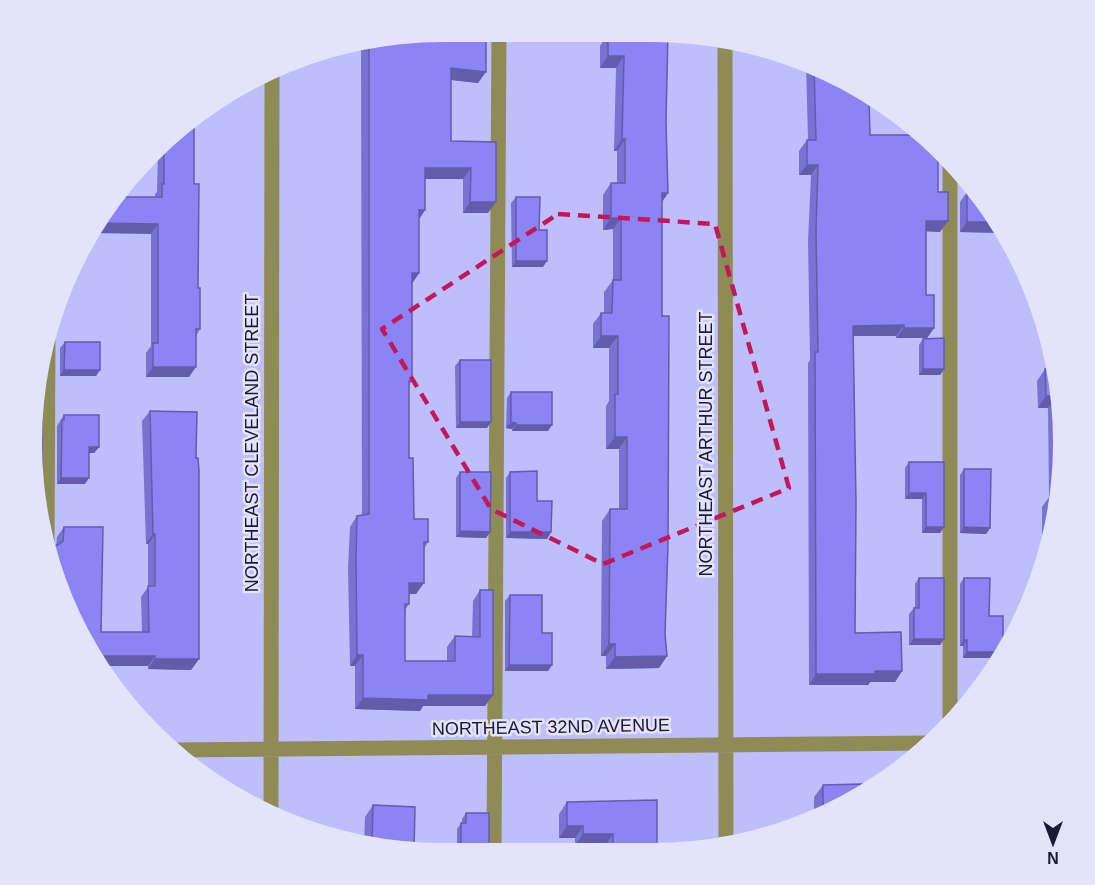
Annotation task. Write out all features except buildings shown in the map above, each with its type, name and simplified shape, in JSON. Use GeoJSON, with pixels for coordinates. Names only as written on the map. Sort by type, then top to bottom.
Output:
{"type":"FeatureCollection","features":[{"type":"Feature","properties":{"kind":"street"},"geometry":{"type":"LineString","coordinates":[[494,843],[499,42]]}},
{"type":"Feature","properties":{"kind":"street","name":"NORTHEAST ARTHUR STREET"},"geometry":{"type":"LineString","coordinates":[[725,49],[726,836]]}},
{"type":"Feature","properties":{"kind":"street","name":"NORTHEAST CLEVELAND STREET"},"geometry":{"type":"LineString","coordinates":[[271,805],[272,80]]}},
{"type":"Feature","properties":{"kind":"street"},"geometry":{"type":"LineString","coordinates":[[950,174],[950,711]]}},
{"type":"Feature","properties":{"kind":"street"},"geometry":{"type":"LineString","coordinates":[[48,374],[48,511]]}},
{"type":"Feature","properties":{"kind":"street","name":"NORTHEAST 32ND AVENUE"},"geometry":{"type":"LineString","coordinates":[[186,750],[918,743]]}},
{"type":"Feature","properties":{"kind":"highlighted area"},"geometry":{"type":"Polygon","coordinates":[[[558,214],[715,224],[789,488],[603,564],[491,509],[382,329],[558,214]]]}}]}
